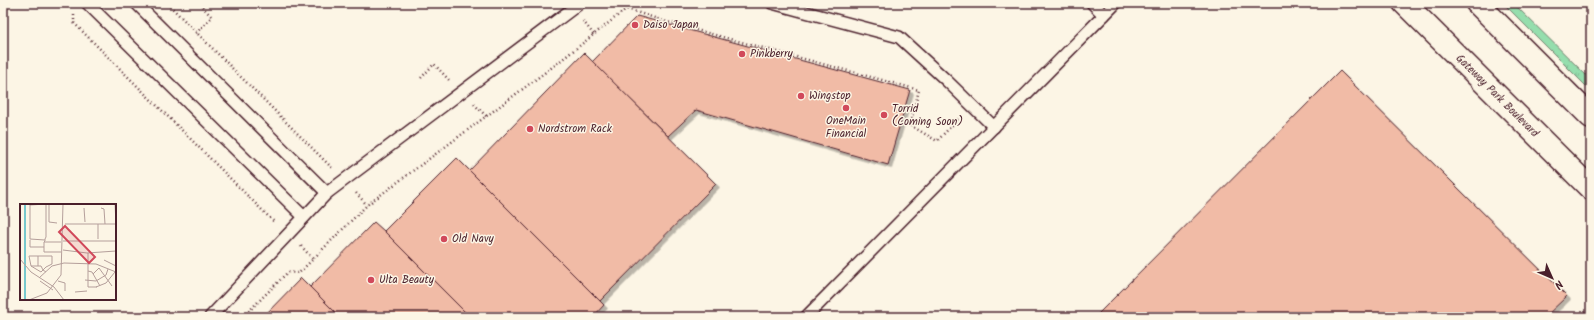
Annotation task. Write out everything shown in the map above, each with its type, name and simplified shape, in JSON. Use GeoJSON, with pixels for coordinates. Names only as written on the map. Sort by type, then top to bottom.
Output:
{"type":"FeatureCollection","features":[{"type":"Feature","properties":{"kind":"street","name":"Gateway Park Boulevard"},"geometry":{"type":"LineString","coordinates":[[1404,3],[1591,189]]}},
{"type":"Feature","properties":{"kind":"street"},"geometry":{"type":"LineString","coordinates":[[1477,3],[1591,117]]}},
{"type":"Feature","properties":{"kind":"lane"},"geometry":{"type":"LineString","coordinates":[[87,3],[304,217]]}},
{"type":"Feature","properties":{"kind":"lane"},"geometry":{"type":"LineString","coordinates":[[136,3],[327,193]]}},
{"type":"Feature","properties":{"kind":"lane"},"geometry":{"type":"LineString","coordinates":[[210,317],[327,193],[580,3]]}},
{"type":"Feature","properties":{"kind":"lane"},"geometry":{"type":"LineString","coordinates":[[772,3],[899,37],[994,127]]}},
{"type":"Feature","properties":{"kind":"lane"},"geometry":{"type":"LineString","coordinates":[[1092,3],[1104,15]]}},
{"type":"Feature","properties":{"kind":"lane"},"geometry":{"type":"LineString","coordinates":[[806,317],[1116,3]]}},
{"type":"Feature","properties":{"kind":"path"},"geometry":{"type":"LineString","coordinates":[[65,3],[74,12],[74,23],[272,221],[313,258]]}},
{"type":"Feature","properties":{"kind":"path"},"geometry":{"type":"LineString","coordinates":[[167,3],[344,180],[367,205]]}},
{"type":"Feature","properties":{"kind":"path"},"geometry":{"type":"LineString","coordinates":[[196,33],[212,17],[199,3]]}},
{"type":"Feature","properties":{"kind":"path"},"geometry":{"type":"LineString","coordinates":[[243,317],[288,272],[299,273],[367,205],[549,70],[634,3]]}},
{"type":"Feature","properties":{"kind":"path"},"geometry":{"type":"LineString","coordinates":[[627,9],[667,22],[919,90],[910,125],[937,141],[959,118]]}},
{"type":"Feature","properties":{"kind":"path"},"geometry":{"type":"LineString","coordinates":[[421,78],[434,64],[451,82]]}},
{"type":"Feature","properties":{"kind":"green space"},"geometry":{"type":"Polygon","coordinates":[[[1503,3],[1513,3],[1591,80],[1591,91],[1503,3]]]}},
{"type":"Feature","properties":{"kind":"building"},"geometry":{"type":"Polygon","coordinates":[[[637,16],[910,90],[888,165],[696,110],[668,136],[592,62],[637,16]]]}},
{"type":"Feature","properties":{"kind":"building"},"geometry":{"type":"Polygon","coordinates":[[[584,53],[716,184],[600,301],[469,171],[584,53]]]}},
{"type":"Feature","properties":{"kind":"building"},"geometry":{"type":"Polygon","coordinates":[[[1340,71],[1567,296],[1545,317],[1095,317],[1340,71]]]}},
{"type":"Feature","properties":{"kind":"building"},"geometry":{"type":"Polygon","coordinates":[[[457,158],[604,305],[593,317],[470,317],[384,231],[457,158]]]}},
{"type":"Feature","properties":{"kind":"building"},"geometry":{"type":"Polygon","coordinates":[[[374,222],[470,317],[340,317],[310,287],[374,222]]]}},
{"type":"Feature","properties":{"kind":"building"},"geometry":{"type":"Polygon","coordinates":[[[301,278],[340,317],[263,317],[301,278]]]}},
{"type":"Feature","properties":{"kind":"place","name":"Daiso Japan"},"geometry":{"type":"Point","coordinates":[635,25]}},
{"type":"Feature","properties":{"kind":"place","name":"Pinkberry"},"geometry":{"type":"Point","coordinates":[742,54]}},
{"type":"Feature","properties":{"kind":"place","name":"Wingstop"},"geometry":{"type":"Point","coordinates":[801,96]}},
{"type":"Feature","properties":{"kind":"place","name":"OneMain Financial"},"geometry":{"type":"Point","coordinates":[846,108]}},
{"type":"Feature","properties":{"kind":"place","name":"Torrid (Coming Soon)"},"geometry":{"type":"Point","coordinates":[884,115]}},
{"type":"Feature","properties":{"kind":"place","name":"Nordstrom Rack"},"geometry":{"type":"Point","coordinates":[530,129]}},
{"type":"Feature","properties":{"kind":"place","name":"Old Navy"},"geometry":{"type":"Point","coordinates":[444,239]}},
{"type":"Feature","properties":{"kind":"place","name":"Ulta Beauty"},"geometry":{"type":"Point","coordinates":[371,280]}}]}
